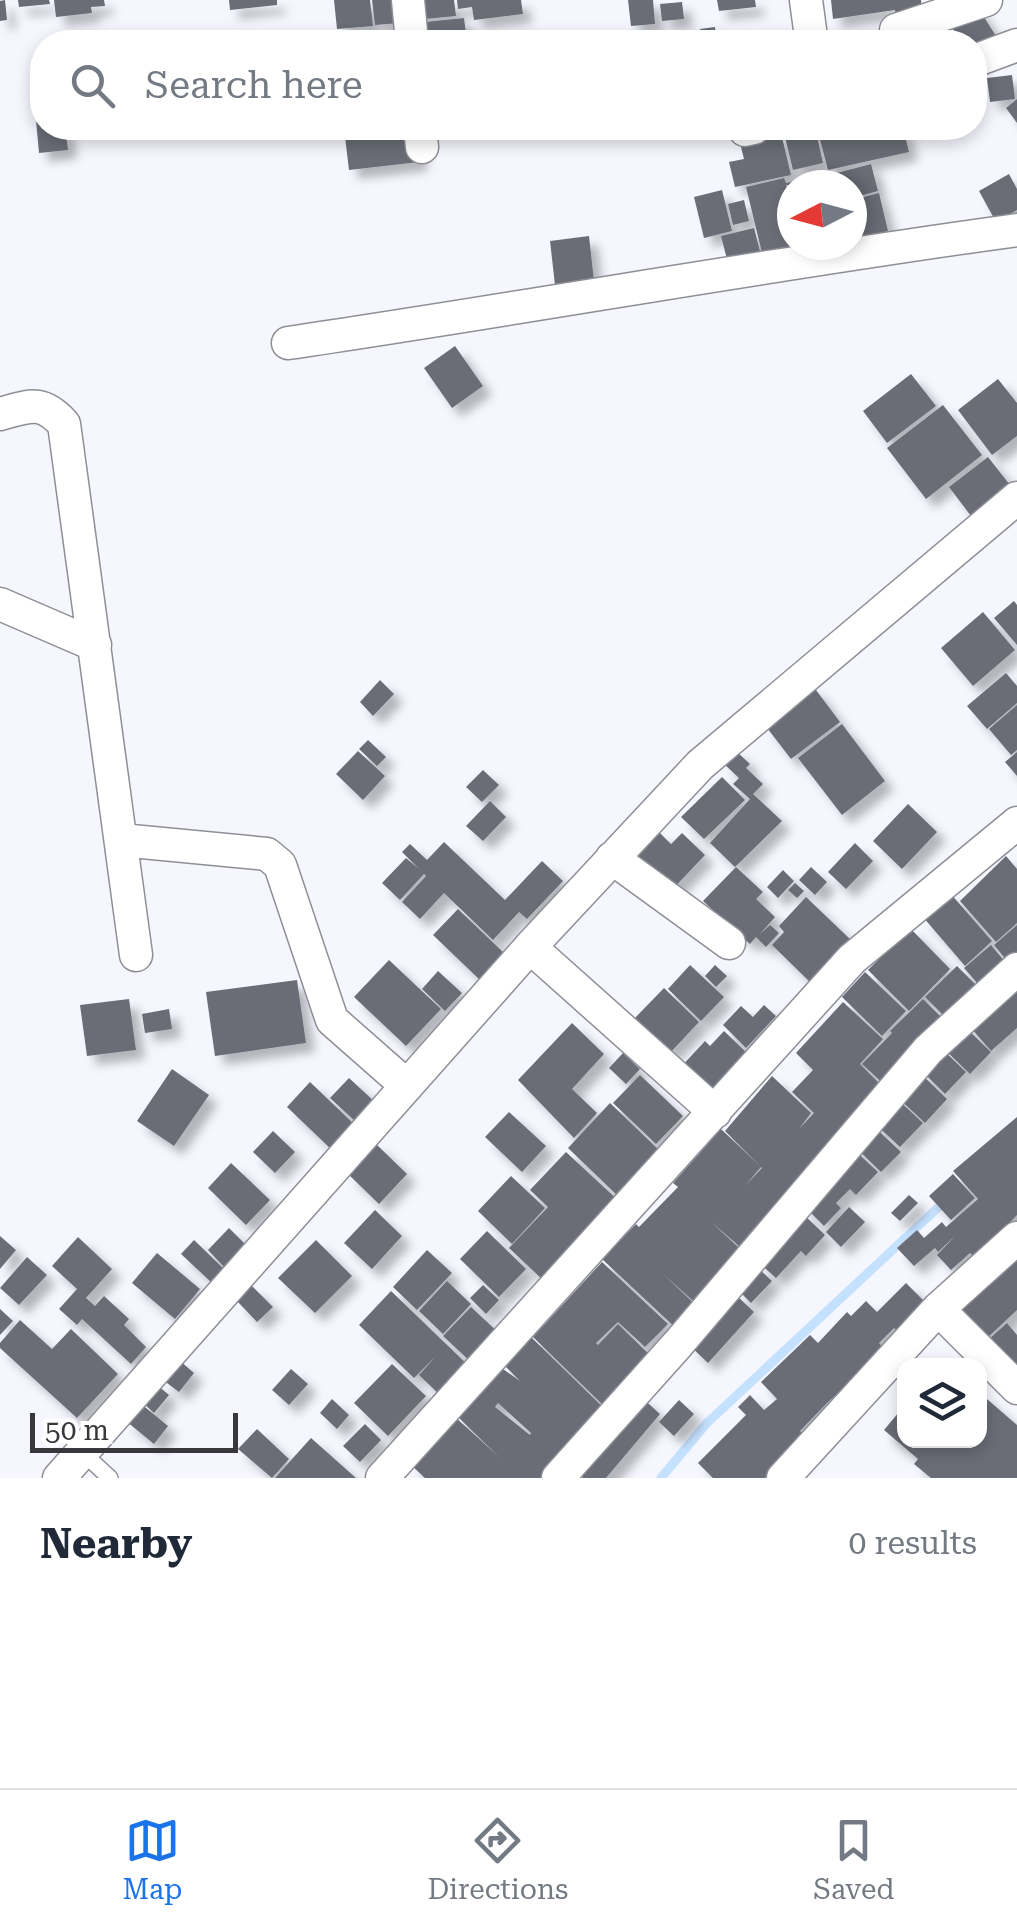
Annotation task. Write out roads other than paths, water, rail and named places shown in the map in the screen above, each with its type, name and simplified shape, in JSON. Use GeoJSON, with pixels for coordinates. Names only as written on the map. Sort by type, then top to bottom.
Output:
{"type":"FeatureCollection","features":[{"type":"Feature","properties":{"kind":"street"},"geometry":{"type":"LineString","coordinates":[[408,0],[411,30]]}},
{"type":"Feature","properties":{"kind":"street"},"geometry":{"type":"LineString","coordinates":[[806,0],[810,30]]}},
{"type":"Feature","properties":{"kind":"street"},"geometry":{"type":"LineString","coordinates":[[896,30],[986,0]]}},
{"type":"Feature","properties":{"kind":"street"},"geometry":{"type":"LineString","coordinates":[[987,56],[1017,45]]}},
{"type":"Feature","properties":{"kind":"street"},"geometry":{"type":"LineString","coordinates":[[288,343],[860,251],[1017,230]]}},
{"type":"Feature","properties":{"kind":"street"},"geometry":{"type":"LineString","coordinates":[[0,414],[36,405],[53,412],[64,424],[136,955]]}},
{"type":"Feature","properties":{"kind":"street"},"geometry":{"type":"LineString","coordinates":[[59,1478],[530,948],[700,764],[1017,498]]}},
{"type":"Feature","properties":{"kind":"street"},"geometry":{"type":"LineString","coordinates":[[0,604],[95,644]]}},
{"type":"Feature","properties":{"kind":"street"},"geometry":{"type":"LineString","coordinates":[[382,1478],[852,958],[1017,823]]}},
{"type":"Feature","properties":{"kind":"street"},"geometry":{"type":"LineString","coordinates":[[121,840],[267,854],[280,865],[332,1020],[407,1086]]}},
{"type":"Feature","properties":{"kind":"street"},"geometry":{"type":"LineString","coordinates":[[612,858],[729,943]]}},
{"type":"Feature","properties":{"kind":"street"},"geometry":{"type":"LineString","coordinates":[[530,948],[715,1112]]}},
{"type":"Feature","properties":{"kind":"street"},"geometry":{"type":"LineString","coordinates":[[558,1478],[678,1344],[928,1050],[1017,969]]}},
{"type":"Feature","properties":{"kind":"street"},"geometry":{"type":"LineString","coordinates":[[783,1478],[938,1309],[1017,1238]]}},
{"type":"Feature","properties":{"kind":"street"},"geometry":{"type":"LineString","coordinates":[[938,1309],[1017,1388]]}},
{"type":"Feature","properties":{"kind":"lane"},"geometry":{"type":"LineString","coordinates":[[82,1452],[110,1478]]}},
{"type":"Feature","properties":{"kind":"waterway"},"geometry":{"type":"LineString","coordinates":[[661,1478],[706,1424],[945,1201]]}}]}
